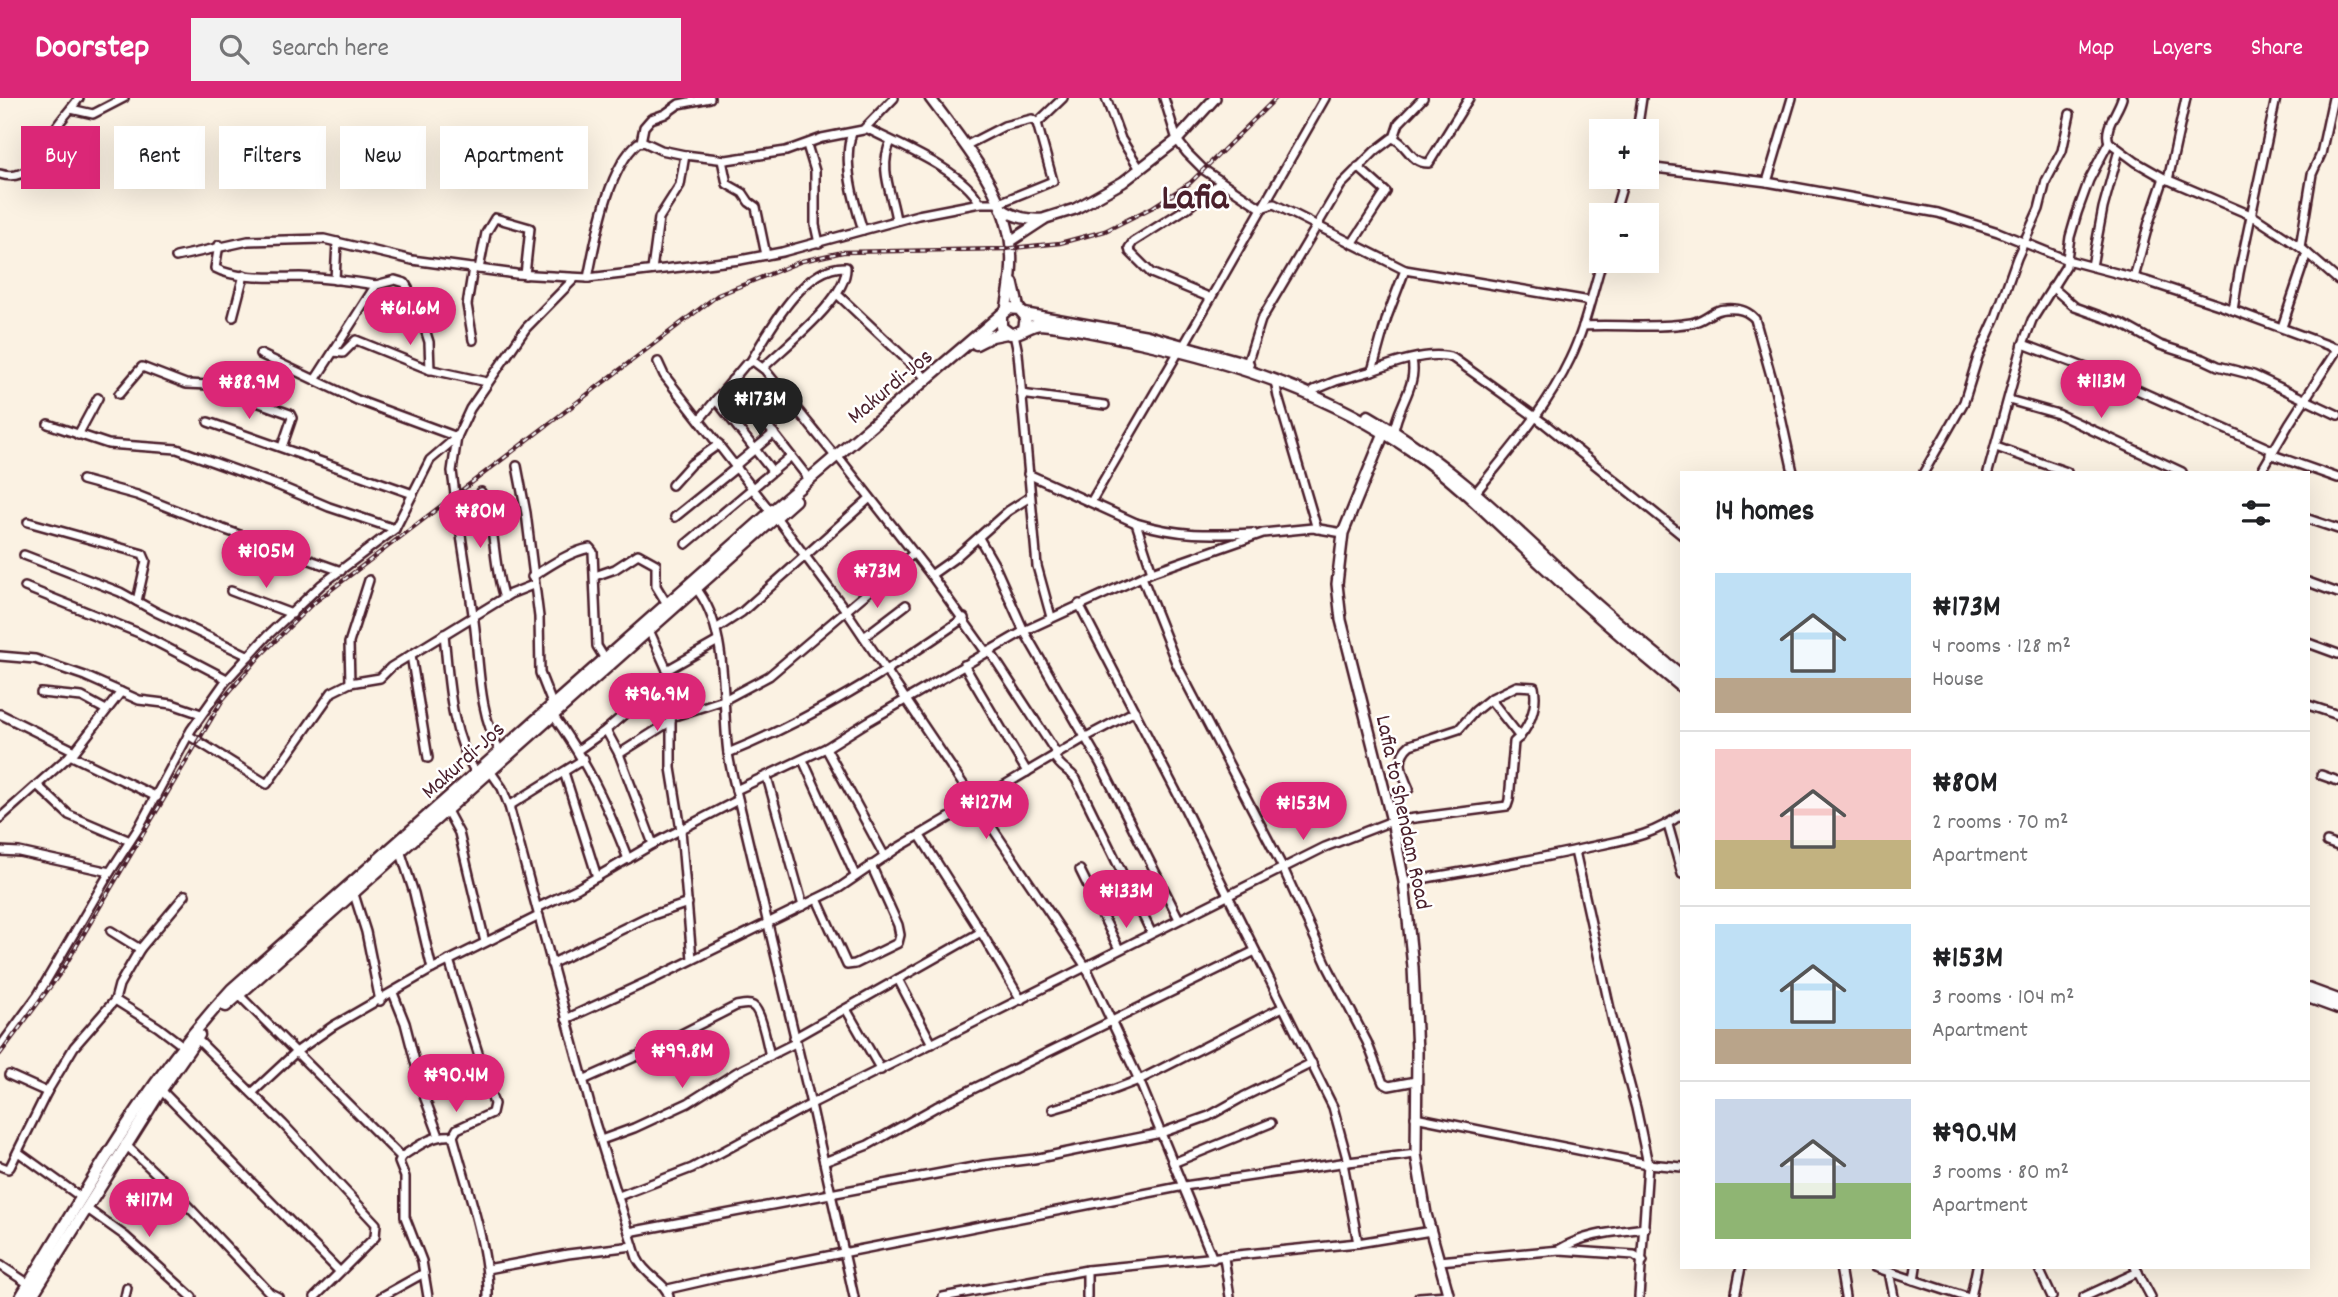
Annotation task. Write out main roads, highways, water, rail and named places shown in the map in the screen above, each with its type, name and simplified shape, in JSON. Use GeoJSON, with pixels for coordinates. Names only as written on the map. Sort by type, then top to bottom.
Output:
{"type":"FeatureCollection","features":[{"type":"Feature","properties":{"kind":"highway"},"geometry":{"type":"LineString","coordinates":[[1022,311],[1027,321],[1015,332],[1001,327],[1004,312],[1013,307],[1078,321],[1247,364],[1357,410],[1435,458],[1476,492],[1593,602],[1680,674]]}},
{"type":"Feature","properties":{"kind":"highway","name":"Makurdi-Jos"},"geometry":{"type":"LineString","coordinates":[[773,514],[809,479],[838,458],[1004,312]]}},
{"type":"Feature","properties":{"kind":"highway","name":"Makurdi-Jos"},"geometry":{"type":"LineString","coordinates":[[123,1142],[197,1039],[238,994],[553,710],[649,630],[773,514],[970,348],[992,335],[1015,332],[1040,324],[1182,348]]}},
{"type":"Feature","properties":{"kind":"highway"},"geometry":{"type":"LineString","coordinates":[[1182,348],[1275,381],[1390,430],[1476,502],[1596,614],[1680,685]]}},
{"type":"Feature","properties":{"kind":"highway","name":"Makurdi-Jos"},"geometry":{"type":"LineString","coordinates":[[21,1297],[183,1046],[232,989],[476,773],[488,768],[500,751],[553,710],[667,604],[694,586]]}},
{"type":"Feature","properties":{"kind":"highway"},"geometry":{"type":"LineString","coordinates":[[2310,990],[2338,1000]]}},
{"type":"Feature","properties":{"kind":"highway"},"geometry":{"type":"LineString","coordinates":[[2310,998],[2338,1008]]}},
{"type":"Feature","properties":{"kind":"highway","name":"Makurdi-Jos"},"geometry":{"type":"LineString","coordinates":[[31,1297],[84,1203]]}},
{"type":"Feature","properties":{"kind":"main road"},"geometry":{"type":"LineString","coordinates":[[930,98],[965,146],[1000,206],[1011,241],[1011,274],[1004,312]]}},
{"type":"Feature","properties":{"kind":"main road"},"geometry":{"type":"LineString","coordinates":[[1011,241],[1046,218],[1094,200],[1123,182],[1177,140],[1215,98]]}},
{"type":"Feature","properties":{"kind":"main road"},"geometry":{"type":"LineString","coordinates":[[1000,206],[1014,216],[1029,220],[1046,218]]}},
{"type":"Feature","properties":{"kind":"main road"},"geometry":{"type":"LineString","coordinates":[[1011,274],[1022,311]]}},
{"type":"Feature","properties":{"kind":"main road","name":"Lafia to Shendam Road"},"geometry":{"type":"LineString","coordinates":[[1390,430],[1354,503],[1343,533],[1337,584],[1342,620],[1392,821],[1404,881],[1413,967],[1416,1154],[1419,1183],[1449,1296]]}},
{"type":"Feature","properties":{"kind":"railway"},"geometry":{"type":"LineString","coordinates":[[0,1054],[61,972],[223,699],[259,657],[311,605],[718,295],[802,261],[843,252],[1004,249],[1060,243],[1105,231],[1153,207],[1190,183],[1276,98]]}},
{"type":"Feature","properties":{"kind":"district","name":"Lafia"},"geometry":{"type":"Point","coordinates":[1195,195]}}]}
